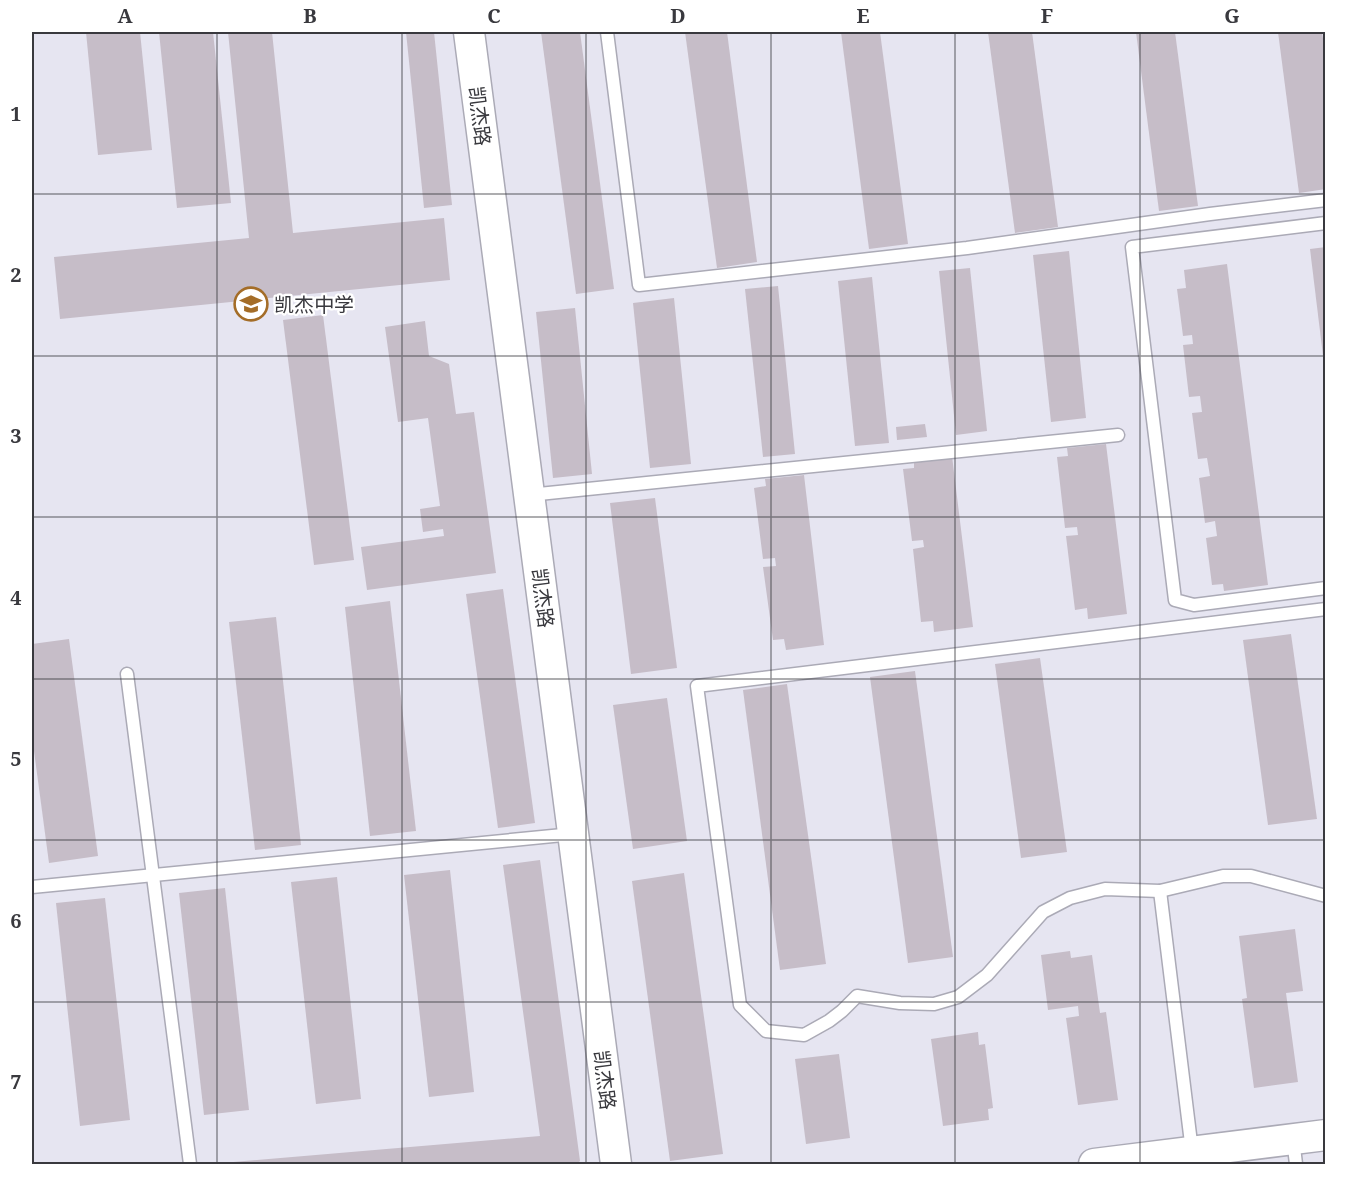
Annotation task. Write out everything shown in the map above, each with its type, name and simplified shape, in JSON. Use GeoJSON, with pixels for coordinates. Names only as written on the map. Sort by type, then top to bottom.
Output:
{"type":"FeatureCollection","features":[{"type":"Feature","properties":{"kind":"street","name":"凯杰路"},"geometry":{"type":"LineString","coordinates":[[469,32],[616,1164]]}},
{"type":"Feature","properties":{"kind":"street"},"geometry":{"type":"LineString","coordinates":[[1094,1164],[1192,1152],[1295,1152],[1326,1135]]}},
{"type":"Feature","properties":{"kind":"lane"},"geometry":{"type":"LineString","coordinates":[[607,32],[639,285],[967,248],[1326,200]]}},
{"type":"Feature","properties":{"kind":"lane"},"geometry":{"type":"LineString","coordinates":[[1326,224],[1132,247],[1175,600],[1194,605],[1326,588]]}},
{"type":"Feature","properties":{"kind":"lane"},"geometry":{"type":"LineString","coordinates":[[529,495],[1118,435]]}},
{"type":"Feature","properties":{"kind":"lane"},"geometry":{"type":"LineString","coordinates":[[1326,609],[697,686],[740,1005],[766,1031],[804,1035],[829,1021],[857,996],[900,1004],[934,1004],[958,997],[987,975],[1043,912],[1070,898],[1105,889],[1160,891],[1223,876],[1251,876],[1326,896]]}},
{"type":"Feature","properties":{"kind":"lane"},"geometry":{"type":"LineString","coordinates":[[127,674],[190,1164]]}},
{"type":"Feature","properties":{"kind":"lane"},"geometry":{"type":"LineString","coordinates":[[32,887],[573,834]]}},
{"type":"Feature","properties":{"kind":"lane"},"geometry":{"type":"LineString","coordinates":[[1160,891],[1192,1152]]}},
{"type":"Feature","properties":{"kind":"building"},"geometry":{"type":"Polygon","coordinates":[[[86,32],[140,32],[152,150],[98,155],[86,32]]]}},
{"type":"Feature","properties":{"kind":"building"},"geometry":{"type":"Polygon","coordinates":[[[159,32],[213,32],[231,203],[177,208],[159,32]]]}},
{"type":"Feature","properties":{"kind":"building"},"geometry":{"type":"Polygon","coordinates":[[[228,32],[272,32],[293,233],[444,218],[450,280],[60,319],[54,257],[249,238],[228,32]]]}},
{"type":"Feature","properties":{"kind":"building"},"geometry":{"type":"Polygon","coordinates":[[[406,32],[434,32],[452,205],[424,208],[406,32]]]}},
{"type":"Feature","properties":{"kind":"building"},"geometry":{"type":"Polygon","coordinates":[[[541,32],[580,32],[614,289],[576,294],[541,32]]]}},
{"type":"Feature","properties":{"kind":"building"},"geometry":{"type":"Polygon","coordinates":[[[685,32],[727,32],[757,262],[717,268],[685,32]]]}},
{"type":"Feature","properties":{"kind":"building"},"geometry":{"type":"Polygon","coordinates":[[[841,32],[880,32],[908,244],[869,249],[841,32]]]}},
{"type":"Feature","properties":{"kind":"building"},"geometry":{"type":"Polygon","coordinates":[[[988,32],[1032,32],[1058,227],[1015,233],[988,32]]]}},
{"type":"Feature","properties":{"kind":"building"},"geometry":{"type":"Polygon","coordinates":[[[1136,32],[1175,32],[1198,206],[1159,211],[1136,32]]]}},
{"type":"Feature","properties":{"kind":"building"},"geometry":{"type":"Polygon","coordinates":[[[1278,32],[1322,32],[1326,58],[1326,189],[1299,193],[1278,32]]]}},
{"type":"Feature","properties":{"kind":"building"},"geometry":{"type":"Polygon","coordinates":[[[1326,247],[1326,363],[1324,364],[1310,249],[1326,247]]]}},
{"type":"Feature","properties":{"kind":"building"},"geometry":{"type":"Polygon","coordinates":[[[1069,251],[1086,418],[1051,422],[1033,255],[1069,251]]]}},
{"type":"Feature","properties":{"kind":"building"},"geometry":{"type":"Polygon","coordinates":[[[1227,264],[1268,585],[1224,591],[1223,584],[1212,585],[1206,538],[1217,536],[1215,521],[1205,523],[1199,478],[1210,476],[1207,458],[1198,459],[1192,413],[1202,412],[1200,396],[1189,397],[1183,345],[1193,344],[1192,335],[1183,336],[1177,289],[1186,288],[1184,270],[1227,264]]]}},
{"type":"Feature","properties":{"kind":"building"},"geometry":{"type":"Polygon","coordinates":[[[970,268],[987,431],[956,435],[939,271],[970,268]]]}},
{"type":"Feature","properties":{"kind":"building"},"geometry":{"type":"Polygon","coordinates":[[[872,277],[889,443],[855,446],[838,281],[872,277]]]}},
{"type":"Feature","properties":{"kind":"building"},"geometry":{"type":"Polygon","coordinates":[[[778,286],[795,454],[763,457],[745,289],[778,286]]]}},
{"type":"Feature","properties":{"kind":"building"},"geometry":{"type":"Polygon","coordinates":[[[674,298],[691,464],[650,468],[633,303],[674,298]]]}},
{"type":"Feature","properties":{"kind":"building"},"geometry":{"type":"Polygon","coordinates":[[[575,308],[592,474],[553,478],[536,312],[575,308]]]}},
{"type":"Feature","properties":{"kind":"building"},"geometry":{"type":"Polygon","coordinates":[[[323,315],[354,560],[314,565],[283,320],[323,315]]]}},
{"type":"Feature","properties":{"kind":"building"},"geometry":{"type":"Polygon","coordinates":[[[425,321],[429,356],[449,364],[456,414],[474,412],[496,573],[367,590],[361,547],[444,536],[443,529],[423,532],[420,509],[440,506],[428,418],[398,422],[385,327],[425,321]]]}},
{"type":"Feature","properties":{"kind":"building"},"geometry":{"type":"Polygon","coordinates":[[[925,424],[927,437],[897,440],[896,427],[925,424]]]}},
{"type":"Feature","properties":{"kind":"building"},"geometry":{"type":"Polygon","coordinates":[[[1106,444],[1127,614],[1088,619],[1087,608],[1075,610],[1066,536],[1078,535],[1077,527],[1065,528],[1057,457],[1068,456],[1067,448],[1106,444]]]}},
{"type":"Feature","properties":{"kind":"building"},"geometry":{"type":"Polygon","coordinates":[[[952,456],[973,627],[934,632],[933,621],[921,622],[913,549],[924,547],[923,540],[912,541],[903,469],[914,468],[914,461],[952,456]]]}},
{"type":"Feature","properties":{"kind":"building"},"geometry":{"type":"Polygon","coordinates":[[[804,475],[824,645],[786,650],[784,639],[773,640],[763,567],[776,566],[775,558],[763,559],[754,488],[766,486],[765,479],[804,475]]]}},
{"type":"Feature","properties":{"kind":"building"},"geometry":{"type":"Polygon","coordinates":[[[655,498],[677,668],[631,674],[610,503],[655,498]]]}},
{"type":"Feature","properties":{"kind":"building"},"geometry":{"type":"Polygon","coordinates":[[[503,589],[535,823],[498,828],[466,594],[503,589]]]}},
{"type":"Feature","properties":{"kind":"building"},"geometry":{"type":"Polygon","coordinates":[[[390,601],[416,831],[370,836],[345,607],[390,601]]]}},
{"type":"Feature","properties":{"kind":"building"},"geometry":{"type":"Polygon","coordinates":[[[276,617],[301,845],[255,850],[229,622],[276,617]]]}},
{"type":"Feature","properties":{"kind":"building"},"geometry":{"type":"Polygon","coordinates":[[[1291,634],[1317,819],[1268,825],[1243,640],[1291,634]]]}},
{"type":"Feature","properties":{"kind":"building"},"geometry":{"type":"Polygon","coordinates":[[[69,639],[98,856],[49,863],[32,736],[32,644],[69,639]]]}},
{"type":"Feature","properties":{"kind":"building"},"geometry":{"type":"Polygon","coordinates":[[[1040,658],[1067,852],[1021,858],[995,664],[1040,658]]]}},
{"type":"Feature","properties":{"kind":"building"},"geometry":{"type":"Polygon","coordinates":[[[915,671],[953,957],[908,963],[870,677],[915,671]]]}},
{"type":"Feature","properties":{"kind":"building"},"geometry":{"type":"Polygon","coordinates":[[[787,684],[826,964],[780,970],[743,690],[787,684]]]}},
{"type":"Feature","properties":{"kind":"building"},"geometry":{"type":"Polygon","coordinates":[[[667,698],[687,841],[633,849],[613,705],[667,698]]]}},
{"type":"Feature","properties":{"kind":"building"},"geometry":{"type":"Polygon","coordinates":[[[540,860],[580,1161],[577,1164],[222,1164],[540,1136],[503,865],[540,860]]]}},
{"type":"Feature","properties":{"kind":"building"},"geometry":{"type":"Polygon","coordinates":[[[450,870],[474,1092],[429,1097],[404,875],[450,870]]]}},
{"type":"Feature","properties":{"kind":"building"},"geometry":{"type":"Polygon","coordinates":[[[684,873],[723,1154],[670,1161],[632,881],[684,873]]]}},
{"type":"Feature","properties":{"kind":"building"},"geometry":{"type":"Polygon","coordinates":[[[337,877],[361,1099],[316,1104],[291,882],[337,877]]]}},
{"type":"Feature","properties":{"kind":"building"},"geometry":{"type":"Polygon","coordinates":[[[225,888],[249,1110],[204,1115],[179,893],[225,888]]]}},
{"type":"Feature","properties":{"kind":"building"},"geometry":{"type":"Polygon","coordinates":[[[105,898],[130,1120],[80,1126],[56,903],[105,898]]]}},
{"type":"Feature","properties":{"kind":"building"},"geometry":{"type":"Polygon","coordinates":[[[1295,929],[1303,991],[1286,993],[1298,1082],[1254,1088],[1242,999],[1247,998],[1239,936],[1295,929]]]}},
{"type":"Feature","properties":{"kind":"building"},"geometry":{"type":"Polygon","coordinates":[[[1070,951],[1071,958],[1092,955],[1100,1013],[1106,1012],[1118,1100],[1078,1105],[1066,1018],[1079,1016],[1078,1006],[1048,1010],[1041,955],[1070,951]]]}},
{"type":"Feature","properties":{"kind":"building"},"geometry":{"type":"Polygon","coordinates":[[[978,1032],[979,1045],[985,1044],[993,1108],[988,1109],[989,1120],[943,1126],[931,1039],[978,1032]]]}},
{"type":"Feature","properties":{"kind":"building"},"geometry":{"type":"Polygon","coordinates":[[[839,1054],[850,1138],[806,1144],[795,1059],[839,1054]]]}},
{"type":"Feature","properties":{"kind":"place","name":"凯杰中学"},"geometry":{"type":"Point","coordinates":[251,304]}}]}
